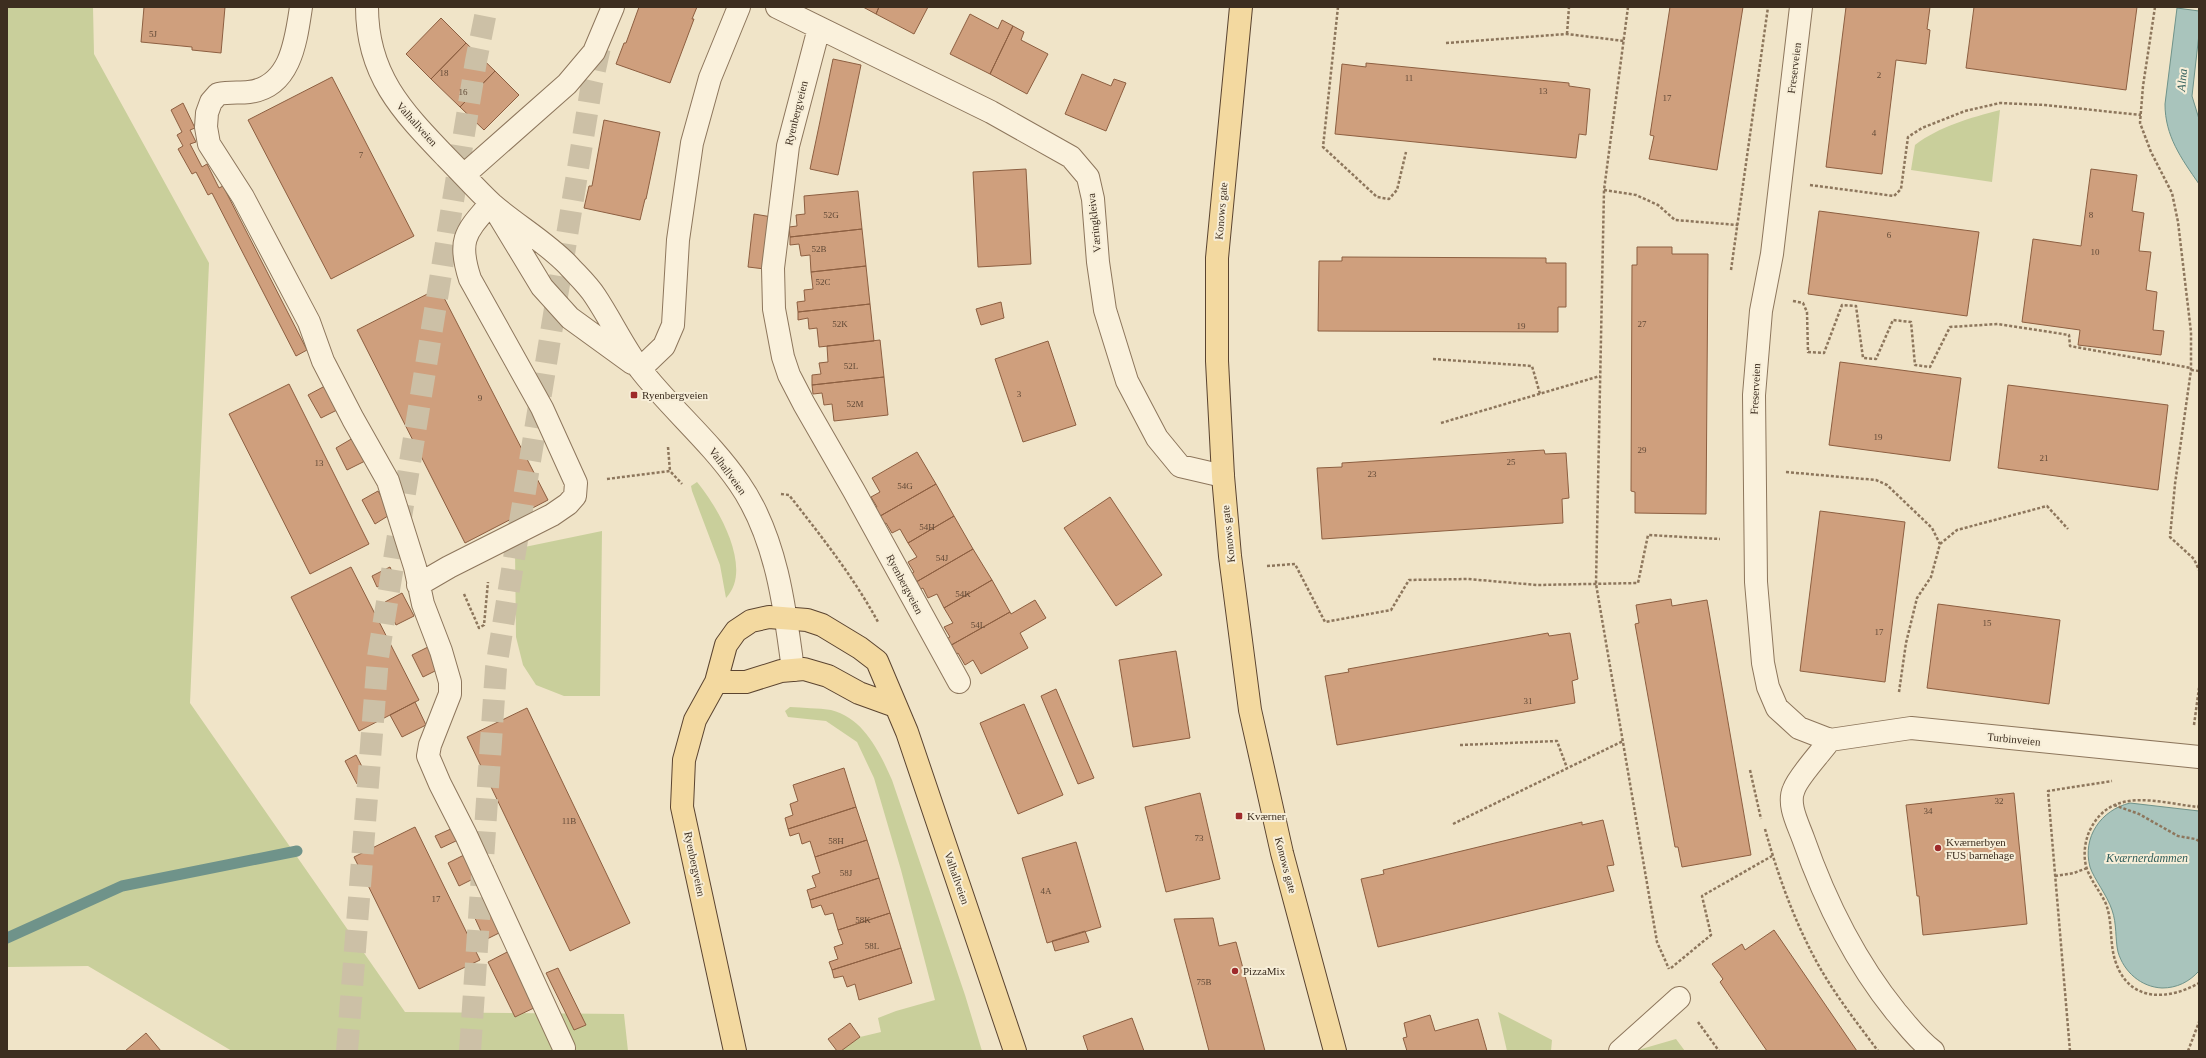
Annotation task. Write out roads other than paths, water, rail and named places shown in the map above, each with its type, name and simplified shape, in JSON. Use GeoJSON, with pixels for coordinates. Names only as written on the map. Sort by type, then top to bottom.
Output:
{"type":"FeatureCollection","features":[{"type":"Feature","properties":{"kind":"main road","name":"Konows gate"},"geometry":{"type":"LineString","coordinates":[[1241,7],[1217,258],[1217,361],[1222,476],[1230,556],[1250,710],[1282,853],[1335,1051]]}},
{"type":"Feature","properties":{"kind":"main road","name":"Ryenbergveien"},"geometry":{"type":"LineString","coordinates":[[735,1051],[682,807],[684,760],[694,720],[716,682],[726,645],[736,631],[752,621],[769,616],[786,617]]}},
{"type":"Feature","properties":{"kind":"main road","name":"Valhallveien"},"geometry":{"type":"LineString","coordinates":[[786,617],[807,620],[822,625],[860,648],[876,661],[907,732],[1015,1051]]}},
{"type":"Feature","properties":{"kind":"main road"},"geometry":{"type":"LineString","coordinates":[[716,682],[746,682],[781,671],[804,669],[828,676],[859,693],[895,706]]}},
{"type":"Feature","properties":{"kind":"street"},"geometry":{"type":"LineString","coordinates":[[301,7],[290,60],[284,71],[270,84],[250,92],[218,94],[207,113],[206,127],[209,144],[243,197],[309,322],[323,361],[353,420],[388,481],[415,567],[423,604],[441,652],[450,682],[450,694],[430,745],[428,756],[564,1048]]}},
{"type":"Feature","properties":{"kind":"street","name":"Valhallveien"},"geometry":{"type":"LineString","coordinates":[[367,7],[367,24],[372,51],[379,71],[390,94],[408,117],[491,203],[567,264],[594,294],[640,369]]}},
{"type":"Feature","properties":{"kind":"street"},"geometry":{"type":"LineString","coordinates":[[464,175],[567,84],[594,52],[613,7]]}},
{"type":"Feature","properties":{"kind":"street"},"geometry":{"type":"LineString","coordinates":[[640,369],[664,346],[673,325],[678,240],[692,144],[710,78],[739,7]]}},
{"type":"Feature","properties":{"kind":"street","name":"Væringkleiva"},"geometry":{"type":"LineString","coordinates":[[777,7],[991,112],[1070,157],[1088,177],[1093,199],[1098,262],[1105,310],[1127,381],[1158,438],[1180,466],[1222,476]]}},
{"type":"Feature","properties":{"kind":"street","name":"Freserveien"},"geometry":{"type":"LineString","coordinates":[[1801,7],[1772,254],[1761,311],[1754,394],[1756,582],[1763,663],[1768,687],[1777,708],[1799,728],[1830,740]]}},
{"type":"Feature","properties":{"kind":"street","name":"Ryenbergveien"},"geometry":{"type":"LineString","coordinates":[[819,28],[788,146],[773,268],[774,309],[783,356],[789,375],[804,404],[854,490],[959,682]]}},
{"type":"Feature","properties":{"kind":"street"},"geometry":{"type":"LineString","coordinates":[[418,585],[451,566],[552,515],[568,504],[577,491],[576,483],[542,408],[470,279],[465,263],[464,252],[468,230],[491,203]]}},
{"type":"Feature","properties":{"kind":"street","name":"Valhallveien"},"geometry":{"type":"LineString","coordinates":[[491,203],[542,287],[570,318],[640,369],[691,424],[740,485],[763,530],[786,617],[793,670]]}},
{"type":"Feature","properties":{"kind":"street","name":"Turbinveien"},"geometry":{"type":"LineString","coordinates":[[1830,740],[1912,728],[2199,757]]}},
{"type":"Feature","properties":{"kind":"street"},"geometry":{"type":"LineString","coordinates":[[1830,740],[1793,789],[1792,807],[1819,882],[1833,914],[1855,954],[1872,983],[1921,1042],[1933,1051]]}},
{"type":"Feature","properties":{"kind":"street"},"geometry":{"type":"LineString","coordinates":[[1620,1051],[1679,998]]}},
{"type":"Feature","properties":{"kind":"water","name":"Alna"},"geometry":{"type":"Polygon","coordinates":[[[2177,8],[2199,11],[2199,34],[2192,96],[2199,119],[2199,184],[2175,146],[2171,137],[2166,116],[2165,104],[2177,8]]]}},
{"type":"Feature","properties":{"kind":"water","name":"Kværnerdammen"},"geometry":{"type":"Polygon","coordinates":[[[2130,803],[2199,811],[2199,971],[2178,986],[2162,988],[2147,985],[2134,977],[2124,966],[2118,952],[2115,921],[2112,910],[2090,867],[2088,856],[2089,845],[2091,835],[2096,826],[2102,818],[2110,812],[2130,803]]]}},
{"type":"Feature","properties":{"kind":"waterway"},"geometry":{"type":"LineString","coordinates":[[7,938],[122,886],[297,851]]}},
{"type":"Feature","properties":{"kind":"tunnel"},"geometry":{"type":"LineString","coordinates":[[347,1051],[378,657],[476,61],[487,7]]}},
{"type":"Feature","properties":{"kind":"tunnel"},"geometry":{"type":"LineString","coordinates":[[470,1051],[496,668],[592,83],[602,38]]}},
{"type":"Feature","properties":{"kind":"place","name":"Ryenbergveien"},"geometry":{"type":"Point","coordinates":[634,395]}},
{"type":"Feature","properties":{"kind":"place","name":"Kværner"},"geometry":{"type":"Point","coordinates":[1239,816]}},
{"type":"Feature","properties":{"kind":"place","name":"Kværnerbyen FUS barnehage"},"geometry":{"type":"Point","coordinates":[1938,848]}},
{"type":"Feature","properties":{"kind":"place","name":"PizzaMix"},"geometry":{"type":"Point","coordinates":[1235,971]}}]}
